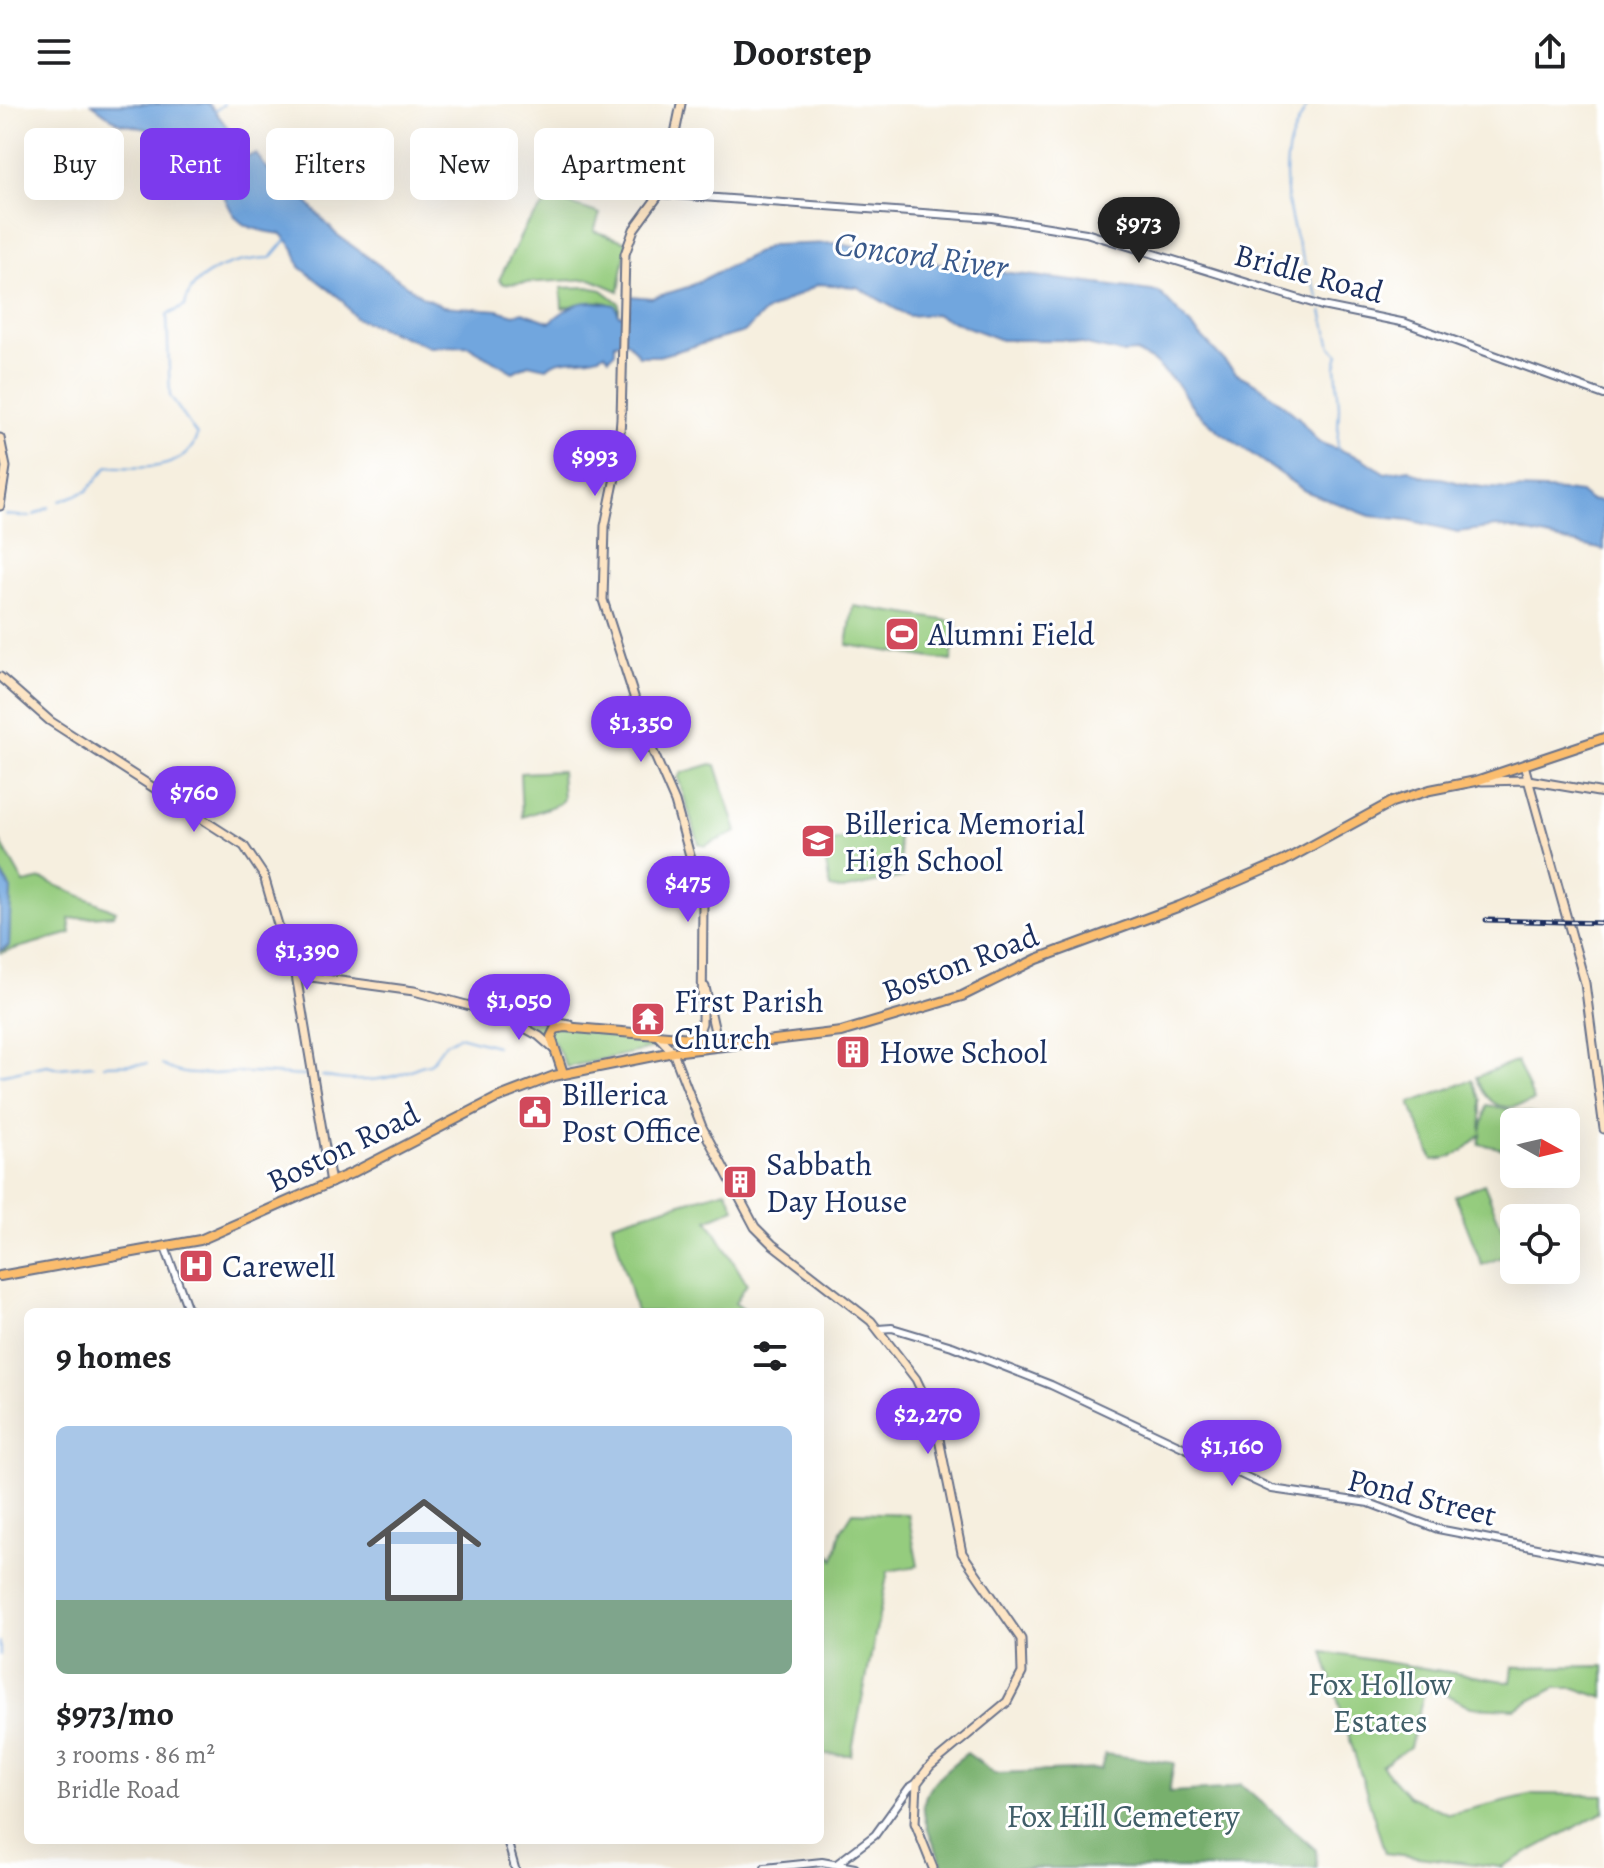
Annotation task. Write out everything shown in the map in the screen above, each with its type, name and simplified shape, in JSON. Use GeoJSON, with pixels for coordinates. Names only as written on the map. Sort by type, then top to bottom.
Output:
{"type":"FeatureCollection","features":[{"type":"Feature","properties":{"kind":"main road"},"geometry":{"type":"LineString","coordinates":[[677,128],[681,104]]}},
{"type":"Feature","properties":{"kind":"main road"},"geometry":{"type":"LineString","coordinates":[[657,200],[629,240],[622,315],[618,455],[605,526],[603,600],[648,740],[675,802],[703,902],[702,1023],[696,1040]]}},
{"type":"Feature","properties":{"kind":"main road"},"geometry":{"type":"LineString","coordinates":[[0,438],[6,467],[0,506]]}},
{"type":"Feature","properties":{"kind":"main road"},"geometry":{"type":"LineString","coordinates":[[0,677],[50,721],[244,846],[264,876],[287,957],[295,969],[331,1183]]}},
{"type":"Feature","properties":{"kind":"main road","name":"Boston Road"},"geometry":{"type":"LineString","coordinates":[[0,1276],[200,1240],[331,1183],[497,1098],[563,1073],[719,1044],[841,1032],[962,996],[1037,959],[1180,906],[1284,861],[1392,802],[1430,790],[1476,781],[1604,738]]}},
{"type":"Feature","properties":{"kind":"main road"},"geometry":{"type":"LineString","coordinates":[[1524,765],[1585,983],[1604,1129]]}},
{"type":"Feature","properties":{"kind":"main road"},"geometry":{"type":"LineString","coordinates":[[1476,781],[1528,780],[1604,793]]}},
{"type":"Feature","properties":{"kind":"main road"},"geometry":{"type":"LineString","coordinates":[[1533,795],[1542,782]]}},
{"type":"Feature","properties":{"kind":"main road"},"geometry":{"type":"LineString","coordinates":[[295,969],[311,977],[417,992],[496,1013],[572,1026],[719,1044],[701,974]]}},
{"type":"Feature","properties":{"kind":"main road"},"geometry":{"type":"LineString","coordinates":[[496,1013],[539,1036],[555,1050]]}},
{"type":"Feature","properties":{"kind":"main road"},"geometry":{"type":"LineString","coordinates":[[563,1073],[555,1050],[553,1031],[572,1026]]}},
{"type":"Feature","properties":{"kind":"main road"},"geometry":{"type":"LineString","coordinates":[[658,1036],[673,1052],[709,1140],[755,1227],[878,1329],[910,1369],[932,1409],[962,1553],[1014,1625],[1024,1656],[1018,1684],[1007,1702],[930,1766],[917,1783],[915,1823],[933,1868]]}},
{"type":"Feature","properties":{"kind":"main road"},"geometry":{"type":"LineString","coordinates":[[654,1055],[660,1047],[658,1036]]}},
{"type":"Feature","properties":{"kind":"street","name":"Bridle Road"},"geometry":{"type":"LineString","coordinates":[[714,198],[976,217],[1074,231],[1322,306],[1406,323],[1604,395]]}},
{"type":"Feature","properties":{"kind":"street"},"geometry":{"type":"LineString","coordinates":[[165,1247],[188,1308]]}},
{"type":"Feature","properties":{"kind":"street","name":"Pond Street"},"geometry":{"type":"LineString","coordinates":[[878,1329],[892,1328],[935,1341],[1039,1380],[1151,1429],[1272,1489],[1369,1503],[1438,1529],[1604,1561]]}},
{"type":"Feature","properties":{"kind":"street"},"geometry":{"type":"LineString","coordinates":[[838,1863],[862,1847],[917,1783]]}},
{"type":"Feature","properties":{"kind":"street"},"geometry":{"type":"LineString","coordinates":[[508,1844],[515,1868]]}},
{"type":"Feature","properties":{"kind":"street"},"geometry":{"type":"LineString","coordinates":[[765,1868],[790,1863],[838,1863],[854,1868],[862,1847]]}},
{"type":"Feature","properties":{"kind":"green space"},"geometry":{"type":"Polygon","coordinates":[[[550,200],[600,214],[594,231],[627,242],[619,291],[591,279],[504,284],[499,280],[526,225],[550,200]]]}},
{"type":"Feature","properties":{"kind":"green space"},"geometry":{"type":"Polygon","coordinates":[[[561,288],[602,290],[619,303],[619,311],[600,302],[562,308],[561,288]]]}},
{"type":"Feature","properties":{"kind":"green space","name":"Alumni Field"},"geometry":{"type":"Polygon","coordinates":[[[853,606],[957,622],[951,661],[847,645],[853,606]]]}},
{"type":"Feature","properties":{"kind":"green space"},"geometry":{"type":"Polygon","coordinates":[[[716,765],[737,832],[704,846],[699,844],[678,778],[681,773],[716,765]]]}},
{"type":"Feature","properties":{"kind":"green space"},"geometry":{"type":"Polygon","coordinates":[[[561,771],[563,799],[559,804],[522,817],[520,773],[561,771]]]}},
{"type":"Feature","properties":{"kind":"green space"},"geometry":{"type":"Polygon","coordinates":[[[886,832],[897,834],[903,877],[842,890],[830,888],[823,845],[835,840],[886,832]]]}},
{"type":"Feature","properties":{"kind":"green space"},"geometry":{"type":"Polygon","coordinates":[[[0,841],[24,883],[42,879],[116,911],[114,915],[69,919],[71,933],[0,953],[9,946],[11,889],[0,871],[0,841]]]}},
{"type":"Feature","properties":{"kind":"green space"},"geometry":{"type":"Polygon","coordinates":[[[519,1020],[651,1039],[656,1042],[655,1048],[567,1067],[554,1042],[519,1020]]]}},
{"type":"Feature","properties":{"kind":"green space"},"geometry":{"type":"Polygon","coordinates":[[[1517,1061],[1534,1101],[1514,1107],[1498,1105],[1486,1096],[1476,1077],[1517,1061]]]}},
{"type":"Feature","properties":{"kind":"green space"},"geometry":{"type":"Polygon","coordinates":[[[1472,1080],[1481,1100],[1481,1131],[1487,1105],[1502,1108],[1500,1148],[1479,1144],[1481,1134],[1460,1153],[1433,1160],[1410,1103],[1472,1080]]]}},
{"type":"Feature","properties":{"kind":"green space"},"geometry":{"type":"Polygon","coordinates":[[[1484,1184],[1500,1223],[1500,1258],[1482,1265],[1455,1196],[1484,1184]]]}},
{"type":"Feature","properties":{"kind":"green space"},"geometry":{"type":"Polygon","coordinates":[[[726,1190],[735,1208],[708,1220],[747,1284],[735,1303],[742,1308],[635,1308],[612,1223],[726,1190]]]}},
{"type":"Feature","properties":{"kind":"green space"},"geometry":{"type":"Polygon","coordinates":[[[853,1512],[908,1514],[918,1566],[888,1571],[851,1755],[824,1754],[824,1546],[834,1560],[841,1531],[853,1512]]]}},
{"type":"Feature","properties":{"kind":"green space","name":"Fox Hollow Estates"},"geometry":{"type":"Polygon","coordinates":[[[1323,1652],[1511,1682],[1513,1667],[1604,1666],[1604,1698],[1575,1688],[1555,1688],[1515,1709],[1471,1707],[1444,1693],[1425,1689],[1410,1747],[1381,1766],[1408,1796],[1449,1814],[1533,1794],[1604,1795],[1604,1812],[1501,1867],[1385,1853],[1323,1652]]]}},
{"type":"Feature","properties":{"kind":"green space","name":"Fox Hill Cemetery"},"geometry":{"type":"Polygon","coordinates":[[[967,1753],[995,1773],[1101,1769],[1105,1754],[1174,1763],[1169,1792],[1224,1789],[1241,1784],[1316,1850],[1317,1868],[944,1868],[928,1830],[924,1803],[936,1780],[967,1753]]]}},
{"type":"Feature","properties":{"kind":"water"},"geometry":{"type":"Polygon","coordinates":[[[92,104],[209,104],[228,128],[142,128],[119,123],[92,104]]]}},
{"type":"Feature","properties":{"kind":"water"},"geometry":{"type":"Polygon","coordinates":[[[256,154],[266,167],[266,200],[305,200],[336,234],[423,297],[443,306],[498,310],[514,315],[523,312],[550,322],[573,306],[587,302],[615,305],[619,315],[628,315],[630,296],[652,298],[688,287],[771,245],[837,243],[908,260],[1159,292],[1237,374],[1260,386],[1299,418],[1318,442],[1361,458],[1385,473],[1409,469],[1426,477],[1482,487],[1581,493],[1589,500],[1604,502],[1604,550],[1511,529],[1496,527],[1458,532],[1409,520],[1370,516],[1305,491],[1220,432],[1195,410],[1176,383],[1153,361],[1136,352],[1122,353],[1064,340],[1001,340],[934,314],[908,316],[857,287],[819,284],[765,312],[744,332],[659,356],[639,356],[627,341],[615,343],[615,352],[609,358],[605,353],[591,358],[560,361],[547,368],[528,364],[513,372],[468,346],[430,347],[355,318],[341,299],[300,267],[294,249],[282,234],[252,228],[231,211],[225,200],[250,200],[250,156],[256,154]]]}},
{"type":"Feature","properties":{"kind":"water"},"geometry":{"type":"Polygon","coordinates":[[[0,871],[11,889],[9,946],[0,950],[0,871]]]}},
{"type":"Feature","properties":{"kind":"waterway"},"geometry":{"type":"LineString","coordinates":[[215,111],[224,104]]}},
{"type":"Feature","properties":{"kind":"waterway"},"geometry":{"type":"LineString","coordinates":[[1308,104],[1290,143],[1286,182],[1292,223],[1319,298]]}},
{"type":"Feature","properties":{"kind":"waterway"},"geometry":{"type":"LineString","coordinates":[[60,501],[87,491],[108,466],[160,466],[184,456],[192,447],[197,435],[170,396],[167,315],[185,306],[189,293],[207,275],[232,264],[271,258],[287,239]]}},
{"type":"Feature","properties":{"kind":"waterway"},"geometry":{"type":"LineString","coordinates":[[1322,311],[1331,347],[1339,354],[1336,366],[1339,407],[1337,453]]}},
{"type":"Feature","properties":{"kind":"waterway"},"geometry":{"type":"LineString","coordinates":[[34,515],[49,507]]}},
{"type":"Feature","properties":{"kind":"waterway"},"geometry":{"type":"LineString","coordinates":[[6,515],[30,517]]}},
{"type":"Feature","properties":{"kind":"waterway"},"geometry":{"type":"LineString","coordinates":[[322,1076],[358,1080],[399,1075],[430,1064],[445,1044],[459,1036],[496,1046]]}},
{"type":"Feature","properties":{"kind":"waterway"},"geometry":{"type":"LineString","coordinates":[[103,1065],[147,1064]]}},
{"type":"Feature","properties":{"kind":"waterway"},"geometry":{"type":"LineString","coordinates":[[0,1075],[47,1065],[58,1068],[93,1065]]}},
{"type":"Feature","properties":{"kind":"waterway"},"geometry":{"type":"LineString","coordinates":[[162,1065],[178,1072],[194,1074],[305,1076]]}},
{"type":"Feature","properties":{"kind":"waterway"},"geometry":{"type":"LineString","coordinates":[[0,1642],[0,1655]]}},
{"type":"Feature","properties":{"kind":"railway"},"geometry":{"type":"LineString","coordinates":[[1486,920],[1604,923]]}},
{"type":"Feature","properties":{"kind":"place","name":"Alumni Field"},"geometry":{"type":"Point","coordinates":[902,634]}},
{"type":"Feature","properties":{"kind":"place","name":"Billerica Memorial High School"},"geometry":{"type":"Point","coordinates":[818,841]}},
{"type":"Feature","properties":{"kind":"place","name":"First Parish Church"},"geometry":{"type":"Point","coordinates":[648,1019]}},
{"type":"Feature","properties":{"kind":"place","name":"Howe School"},"geometry":{"type":"Point","coordinates":[853,1052]}},
{"type":"Feature","properties":{"kind":"place","name":"Billerica Post Office"},"geometry":{"type":"Point","coordinates":[535,1112]}},
{"type":"Feature","properties":{"kind":"place","name":"Sabbath Day House"},"geometry":{"type":"Point","coordinates":[740,1182]}},
{"type":"Feature","properties":{"kind":"place","name":"Carewell"},"geometry":{"type":"Point","coordinates":[196,1266]}},
{"type":"Feature","properties":{"kind":"water label","name":"Concord River"},"geometry":{"type":"Point","coordinates":[921,255]}}]}
